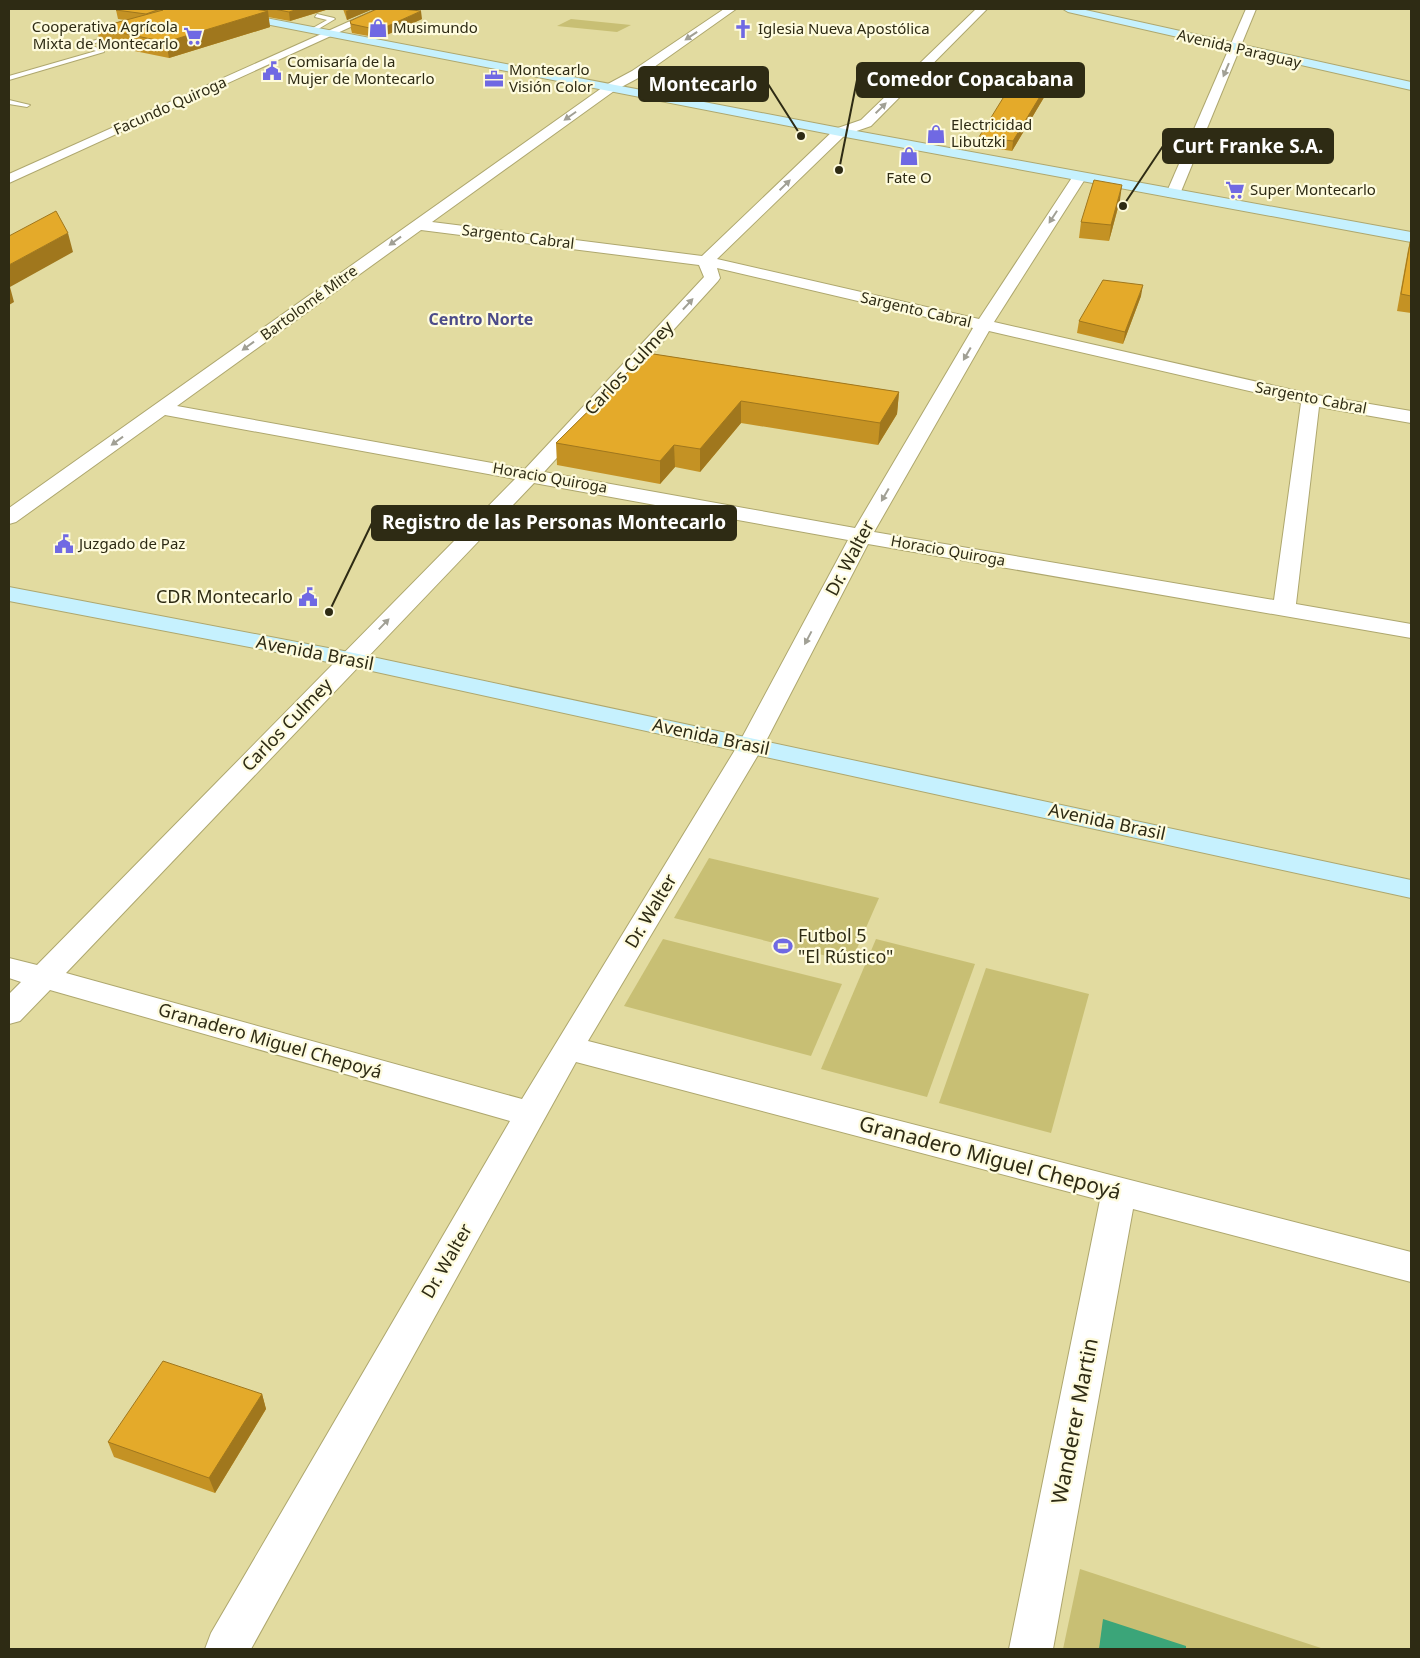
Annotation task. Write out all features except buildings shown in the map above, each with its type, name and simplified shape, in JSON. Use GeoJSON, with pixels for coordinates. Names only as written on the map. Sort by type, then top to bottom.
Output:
{"type":"FeatureCollection","features":[{"type":"Feature","properties":{"kind":"main road"},"geometry":{"type":"LineString","coordinates":[[204,9],[840,132],[1411,237]]}},
{"type":"Feature","properties":{"kind":"main road","name":"Avenida Paraguay"},"geometry":{"type":"LineString","coordinates":[[1068,9],[1411,86]]}},
{"type":"Feature","properties":{"kind":"main road","name":"Avenida Brasil"},"geometry":{"type":"LineString","coordinates":[[9,594],[349,659],[1411,889]]}},
{"type":"Feature","properties":{"kind":"street","name":"Facundo Quiroga"},"geometry":{"type":"LineString","coordinates":[[9,178],[385,9]]}},
{"type":"Feature","properties":{"kind":"street","name":"Bartolomé Mitre"},"geometry":{"type":"LineString","coordinates":[[9,518],[610,88],[636,74],[731,9]]}},
{"type":"Feature","properties":{"kind":"street"},"geometry":{"type":"LineString","coordinates":[[1172,194],[1236,48],[1251,9]]}},
{"type":"Feature","properties":{"kind":"street"},"geometry":{"type":"LineString","coordinates":[[964,10],[981,10]]}},
{"type":"Feature","properties":{"kind":"street"},"geometry":{"type":"LineString","coordinates":[[706,261],[840,132],[866,123],[981,10]]}},
{"type":"Feature","properties":{"kind":"street","name":"Dr. Walter"},"geometry":{"type":"LineString","coordinates":[[227,1649],[568,1048],[751,745],[861,536],[983,326],[1080,176]]}},
{"type":"Feature","properties":{"kind":"street","name":"Sargento Cabral"},"geometry":{"type":"LineString","coordinates":[[417,225],[706,261],[1311,400],[1411,416]]}},
{"type":"Feature","properties":{"kind":"street","name":"Carlos Culmey"},"geometry":{"type":"LineString","coordinates":[[9,1013],[349,659],[530,475],[712,278],[706,261]]}},
{"type":"Feature","properties":{"kind":"street"},"geometry":{"type":"LineString","coordinates":[[1284,609],[1311,400]]}},
{"type":"Feature","properties":{"kind":"street","name":"Horacio Quiroga"},"geometry":{"type":"LineString","coordinates":[[161,409],[861,536],[1411,631]]}},
{"type":"Feature","properties":{"kind":"street","name":"Granadero Miguel Chepoyá"},"geometry":{"type":"LineString","coordinates":[[9,968],[530,1114]]}},
{"type":"Feature","properties":{"kind":"street","name":"Granadero Miguel Chepoyá"},"geometry":{"type":"LineString","coordinates":[[568,1048],[1411,1267]]}},
{"type":"Feature","properties":{"kind":"street","name":"Wanderer Martin"},"geometry":{"type":"LineString","coordinates":[[1031,1649],[1119,1192]]}},
{"type":"Feature","properties":{"kind":"lane"},"geometry":{"type":"LineString","coordinates":[[229,14],[248,11]]}},
{"type":"Feature","properties":{"kind":"lane"},"geometry":{"type":"LineString","coordinates":[[313,30],[332,19],[317,16]]}},
{"type":"Feature","properties":{"kind":"lane"},"geometry":{"type":"LineString","coordinates":[[9,78],[37,68],[102,51],[83,45],[121,34]]}},
{"type":"Feature","properties":{"kind":"lane"},"geometry":{"type":"LineString","coordinates":[[9,102],[27,105]]}},
{"type":"Feature","properties":{"kind":"shaded area"},"geometry":{"type":"Polygon","coordinates":[[[571,19],[631,25],[617,32],[557,26],[571,19]]]}},
{"type":"Feature","properties":{"kind":"shaded area"},"geometry":{"type":"Polygon","coordinates":[[[709,858],[879,898],[851,962],[674,918],[709,858]]]}},
{"type":"Feature","properties":{"kind":"shaded area"},"geometry":{"type":"Polygon","coordinates":[[[663,939],[842,984],[811,1056],[624,1006],[663,939]]]}},
{"type":"Feature","properties":{"kind":"shaded area"},"geometry":{"type":"Polygon","coordinates":[[[876,939],[975,964],[927,1097],[821,1069],[876,939]]]}},
{"type":"Feature","properties":{"kind":"shaded area"},"geometry":{"type":"Polygon","coordinates":[[[986,968],[1089,994],[1051,1133],[939,1103],[986,968]]]}},
{"type":"Feature","properties":{"kind":"shaded area"},"geometry":{"type":"Polygon","coordinates":[[[1080,1569],[1324,1649],[1063,1649],[1080,1569]]]}},
{"type":"Feature","properties":{"kind":"shaded area"},"geometry":{"type":"Polygon","coordinates":[[[1103,1619],[1186,1646],[1186,1649],[1099,1649],[1103,1619]]]}},
{"type":"Feature","properties":{"kind":"place","name":"Musimundo"},"geometry":{"type":"Point","coordinates":[378,28]}},
{"type":"Feature","properties":{"kind":"place","name":"Iglesia Nueva Apostólica"},"geometry":{"type":"Point","coordinates":[743,29]}},
{"type":"Feature","properties":{"kind":"place","name":"Cooperativa Agrícola Mixta de Montecarlo"},"geometry":{"type":"Point","coordinates":[193,36]}},
{"type":"Feature","properties":{"kind":"place","name":"Comisaría de la Mujer de Montecarlo"},"geometry":{"type":"Point","coordinates":[272,71]}},
{"type":"Feature","properties":{"kind":"place","name":"Montecarlo Visión Color"},"geometry":{"type":"Point","coordinates":[494,79]}},
{"type":"Feature","properties":{"kind":"place","name":"Electricidad Libutzki"},"geometry":{"type":"Point","coordinates":[936,134]}},
{"type":"Feature","properties":{"kind":"place","name":"Montecarlo"},"geometry":{"type":"Point","coordinates":[801,136]}},
{"type":"Feature","properties":{"kind":"place","name":"Fate O"},"geometry":{"type":"Point","coordinates":[909,156]}},
{"type":"Feature","properties":{"kind":"place","name":"Comedor Copacabana"},"geometry":{"type":"Point","coordinates":[839,170]}},
{"type":"Feature","properties":{"kind":"place","name":"Super Montecarlo"},"geometry":{"type":"Point","coordinates":[1235,190]}},
{"type":"Feature","properties":{"kind":"place","name":"Curt Franke S.A."},"geometry":{"type":"Point","coordinates":[1123,206]}},
{"type":"Feature","properties":{"kind":"place","name":"Juzgado de Paz"},"geometry":{"type":"Point","coordinates":[64,544]}},
{"type":"Feature","properties":{"kind":"place","name":"CDR Montecarlo"},"geometry":{"type":"Point","coordinates":[308,597]}},
{"type":"Feature","properties":{"kind":"place","name":"Registro de las Personas Montecarlo"},"geometry":{"type":"Point","coordinates":[329,612]}},
{"type":"Feature","properties":{"kind":"place","name":"Futbol 5 \"El Rústico\""},"geometry":{"type":"Point","coordinates":[783,946]}},
{"type":"Feature","properties":{"kind":"district","name":"Centro Norte"},"geometry":{"type":"Point","coordinates":[481,319]}}]}
